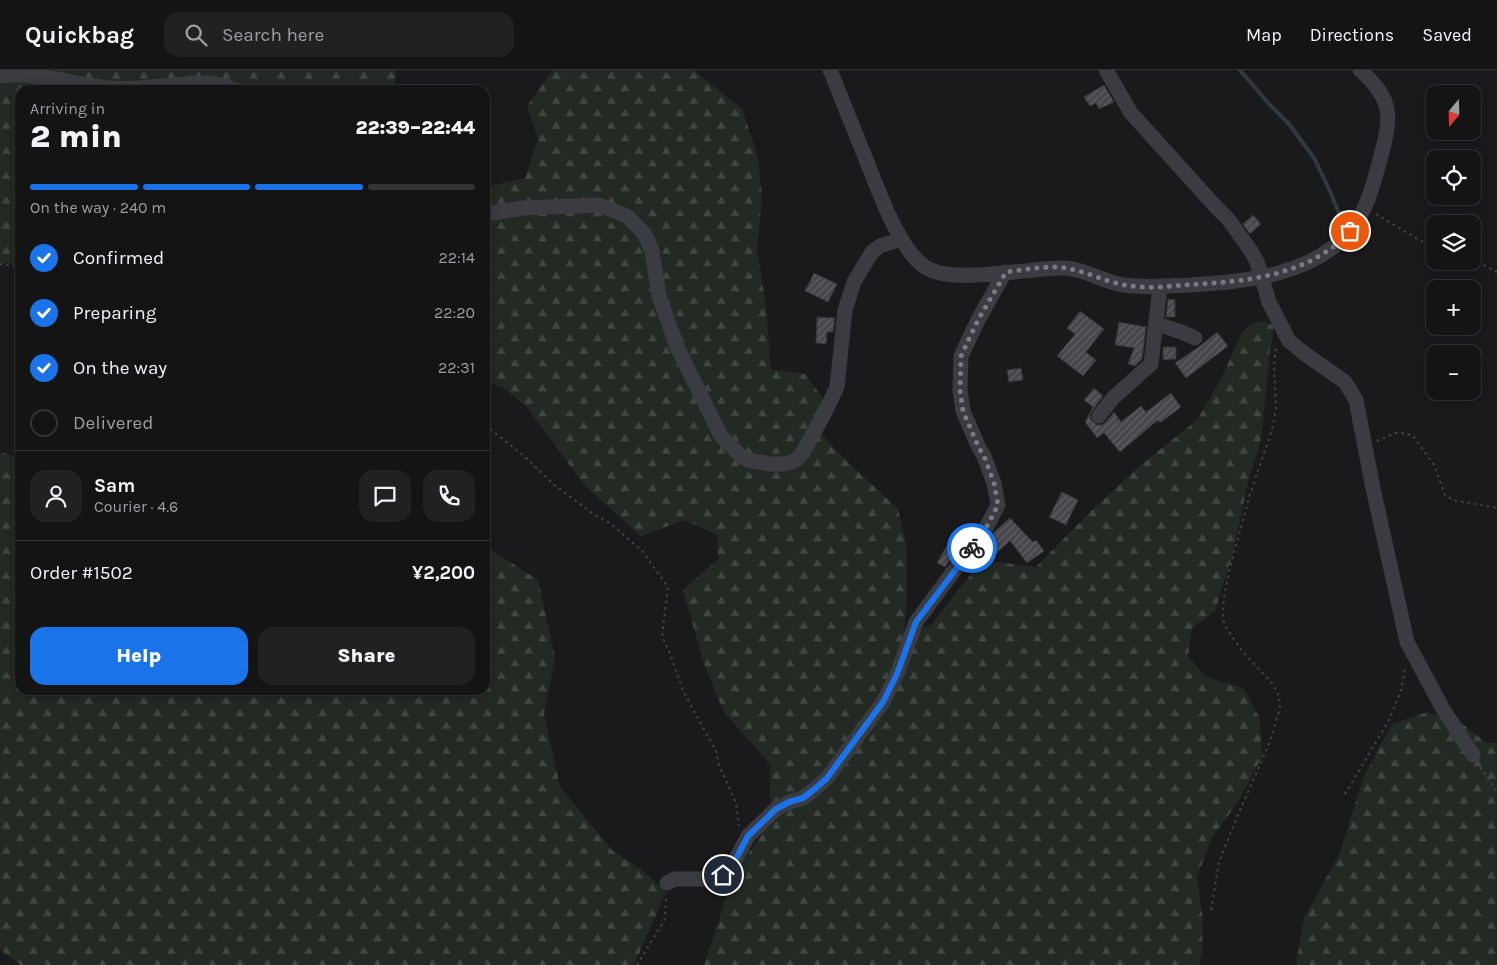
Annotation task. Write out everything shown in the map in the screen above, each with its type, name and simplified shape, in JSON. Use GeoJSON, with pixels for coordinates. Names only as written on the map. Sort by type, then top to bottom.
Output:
{"type":"FeatureCollection","features":[{"type":"Feature","properties":{"kind":"street"},"geometry":{"type":"LineString","coordinates":[[830,70],[876,185],[901,239],[912,256],[925,267],[942,274],[960,276],[1044,268],[1067,268],[1120,284],[1160,287],[1224,283],[1262,277],[1296,267],[1311,261],[1329,250],[1350,231],[1358,220],[1370,194],[1388,124],[1388,111],[1383,96],[1376,85],[1360,70]]}},
{"type":"Feature","properties":{"kind":"street"},"geometry":{"type":"LineString","coordinates":[[1106,70],[1131,113],[1237,230],[1254,256],[1269,302],[1289,341],[1345,382],[1356,400],[1387,557],[1407,642],[1444,709],[1473,755]]}},
{"type":"Feature","properties":{"kind":"street"},"geometry":{"type":"LineString","coordinates":[[0,76],[9,74],[45,76],[94,85]]}},
{"type":"Feature","properties":{"kind":"street"},"geometry":{"type":"LineString","coordinates":[[182,85],[212,83],[219,85]]}},
{"type":"Feature","properties":{"kind":"street"},"geometry":{"type":"LineString","coordinates":[[490,213],[523,208],[599,205],[627,216],[644,232],[652,251],[659,296],[677,347],[721,436],[740,455],[748,460],[771,464],[792,462],[803,452],[838,387],[845,310],[854,282],[872,252],[880,246],[901,239]]}},
{"type":"Feature","properties":{"kind":"street"},"geometry":{"type":"LineString","coordinates":[[667,883],[676,879],[716,879],[730,870],[742,846],[759,825],[776,809],[789,802],[803,798],[827,778],[883,702],[897,674],[916,622],[987,526],[998,505],[994,483],[984,456],[963,411],[960,390],[961,356],[978,320],[1006,272]]}},
{"type":"Feature","properties":{"kind":"street"},"geometry":{"type":"LineString","coordinates":[[1099,416],[1113,398],[1151,364],[1160,287]]}},
{"type":"Feature","properties":{"kind":"street"},"geometry":{"type":"LineString","coordinates":[[1156,324],[1186,333],[1195,338]]}},
{"type":"Feature","properties":{"kind":"path"},"geometry":{"type":"LineString","coordinates":[[1365,206],[1404,232],[1426,243]]}},
{"type":"Feature","properties":{"kind":"path"},"geometry":{"type":"LineString","coordinates":[[0,264],[15,266]]}},
{"type":"Feature","properties":{"kind":"path"},"geometry":{"type":"LineString","coordinates":[[1481,264],[1497,272]]}},
{"type":"Feature","properties":{"kind":"path"},"geometry":{"type":"LineString","coordinates":[[1211,910],[1219,862],[1269,744],[1280,708],[1279,696],[1272,683],[1238,645],[1224,624],[1223,615],[1224,596],[1230,568],[1250,494],[1272,430],[1276,410],[1274,366],[1278,339],[1283,332]]}},
{"type":"Feature","properties":{"kind":"path"},"geometry":{"type":"LineString","coordinates":[[490,429],[524,455],[552,484],[592,513],[611,524],[643,552],[668,587],[662,636],[683,691],[716,751],[719,765],[736,802],[742,846]]}},
{"type":"Feature","properties":{"kind":"path"},"geometry":{"type":"LineString","coordinates":[[1364,443],[1376,442],[1395,433],[1413,436],[1434,465],[1445,495],[1453,500],[1497,508]]}},
{"type":"Feature","properties":{"kind":"path"},"geometry":{"type":"LineString","coordinates":[[1345,794],[1388,722],[1401,691],[1409,646]]}},
{"type":"Feature","properties":{"kind":"path"},"geometry":{"type":"LineString","coordinates":[[1473,755],[1497,792]]}},
{"type":"Feature","properties":{"kind":"path"},"geometry":{"type":"LineString","coordinates":[[637,965],[665,919],[667,883]]}},
{"type":"Feature","properties":{"kind":"green space"},"geometry":{"type":"Polygon","coordinates":[[[0,70],[396,70],[394,85],[15,85],[15,264],[0,263],[0,70]]]}},
{"type":"Feature","properties":{"kind":"green space"},"geometry":{"type":"Polygon","coordinates":[[[553,70],[694,70],[742,109],[758,157],[762,197],[757,248],[766,307],[771,369],[805,374],[825,401],[818,431],[898,509],[907,549],[907,602],[904,633],[931,625],[982,560],[1036,567],[1089,513],[1143,463],[1197,420],[1221,379],[1242,332],[1252,324],[1264,321],[1274,326],[1261,439],[1248,483],[1232,557],[1215,611],[1192,628],[1188,656],[1205,676],[1244,689],[1259,717],[1263,755],[1236,805],[1212,837],[1197,877],[1203,920],[1202,952],[1199,965],[704,965],[734,874],[770,823],[770,764],[723,711],[703,661],[683,590],[718,559],[717,535],[685,520],[641,536],[585,486],[526,406],[502,387],[490,383],[490,186],[525,178],[538,139],[527,106],[553,70]]]}},
{"type":"Feature","properties":{"kind":"green space"},"geometry":{"type":"Polygon","coordinates":[[[0,453],[15,457],[15,695],[490,695],[490,549],[538,580],[555,658],[544,714],[560,787],[612,850],[641,869],[666,892],[634,965],[21,965],[0,950],[0,453]]]}},
{"type":"Feature","properties":{"kind":"green space"},"geometry":{"type":"Polygon","coordinates":[[[1427,712],[1457,720],[1487,743],[1497,743],[1497,965],[1296,965],[1304,918],[1340,853],[1363,778],[1392,724],[1427,712]]]}},
{"type":"Feature","properties":{"kind":"building"},"geometry":{"type":"Polygon","coordinates":[[[1104,85],[1114,102],[1099,109],[1096,103],[1090,106],[1084,97],[1104,85]]]}},
{"type":"Feature","properties":{"kind":"building"},"geometry":{"type":"Polygon","coordinates":[[[1253,215],[1261,224],[1250,234],[1243,224],[1253,215]]]}},
{"type":"Feature","properties":{"kind":"building"},"geometry":{"type":"Polygon","coordinates":[[[814,273],[837,284],[828,302],[805,291],[814,273]]]}},
{"type":"Feature","properties":{"kind":"building"},"geometry":{"type":"Polygon","coordinates":[[[1168,299],[1175,300],[1175,317],[1166,317],[1168,299]]]}},
{"type":"Feature","properties":{"kind":"building"},"geometry":{"type":"Polygon","coordinates":[[[1080,311],[1104,329],[1086,352],[1096,360],[1083,376],[1057,356],[1075,334],[1067,328],[1080,311]]]}},
{"type":"Feature","properties":{"kind":"building"},"geometry":{"type":"Polygon","coordinates":[[[817,317],[835,318],[833,332],[827,332],[826,344],[816,343],[817,317]]]}},
{"type":"Feature","properties":{"kind":"building"},"geometry":{"type":"Polygon","coordinates":[[[1119,322],[1146,327],[1142,359],[1135,366],[1128,364],[1134,348],[1115,345],[1119,322]]]}},
{"type":"Feature","properties":{"kind":"building"},"geometry":{"type":"Polygon","coordinates":[[[1217,332],[1228,346],[1186,378],[1175,363],[1217,332]]]}},
{"type":"Feature","properties":{"kind":"building"},"geometry":{"type":"Polygon","coordinates":[[[1163,347],[1176,347],[1176,359],[1163,360],[1163,347]]]}},
{"type":"Feature","properties":{"kind":"building"},"geometry":{"type":"Polygon","coordinates":[[[1021,368],[1023,380],[1009,382],[1007,370],[1021,368]]]}},
{"type":"Feature","properties":{"kind":"building"},"geometry":{"type":"Polygon","coordinates":[[[1094,388],[1103,396],[1090,414],[1091,420],[1097,425],[1102,425],[1106,422],[1114,412],[1121,422],[1141,406],[1146,412],[1171,393],[1181,407],[1160,423],[1158,420],[1120,452],[1104,433],[1097,438],[1085,422],[1093,407],[1084,400],[1094,388]]]}},
{"type":"Feature","properties":{"kind":"building"},"geometry":{"type":"Polygon","coordinates":[[[1062,492],[1078,500],[1066,525],[1049,517],[1062,492]]]}},
{"type":"Feature","properties":{"kind":"building"},"geometry":{"type":"Polygon","coordinates":[[[1010,518],[1033,542],[1036,540],[1044,551],[1027,563],[1010,541],[993,556],[984,546],[994,532],[1010,518]]]}},
{"type":"Feature","properties":{"kind":"building"},"geometry":{"type":"Polygon","coordinates":[[[949,542],[958,548],[945,567],[937,563],[949,542]]]}},
{"type":"Feature","properties":{"kind":"waterway"},"geometry":{"type":"LineString","coordinates":[[1240,70],[1289,124],[1314,158],[1343,223]]}},
{"type":"Feature","properties":{"kind":"way so far"},"geometry":{"type":"LineString","coordinates":[[972,548],[998,505],[994,483],[984,456],[963,411],[960,390],[961,356],[978,320],[1006,272],[1044,268],[1067,268],[1120,284],[1143,287],[1224,283],[1262,277],[1311,261],[1329,250],[1350,231]]}},
{"type":"Feature","properties":{"kind":"route"},"geometry":{"type":"LineString","coordinates":[[723,875],[730,870],[748,836],[776,809],[789,802],[803,798],[827,778],[883,702],[897,674],[916,622],[972,548]]}}]}
